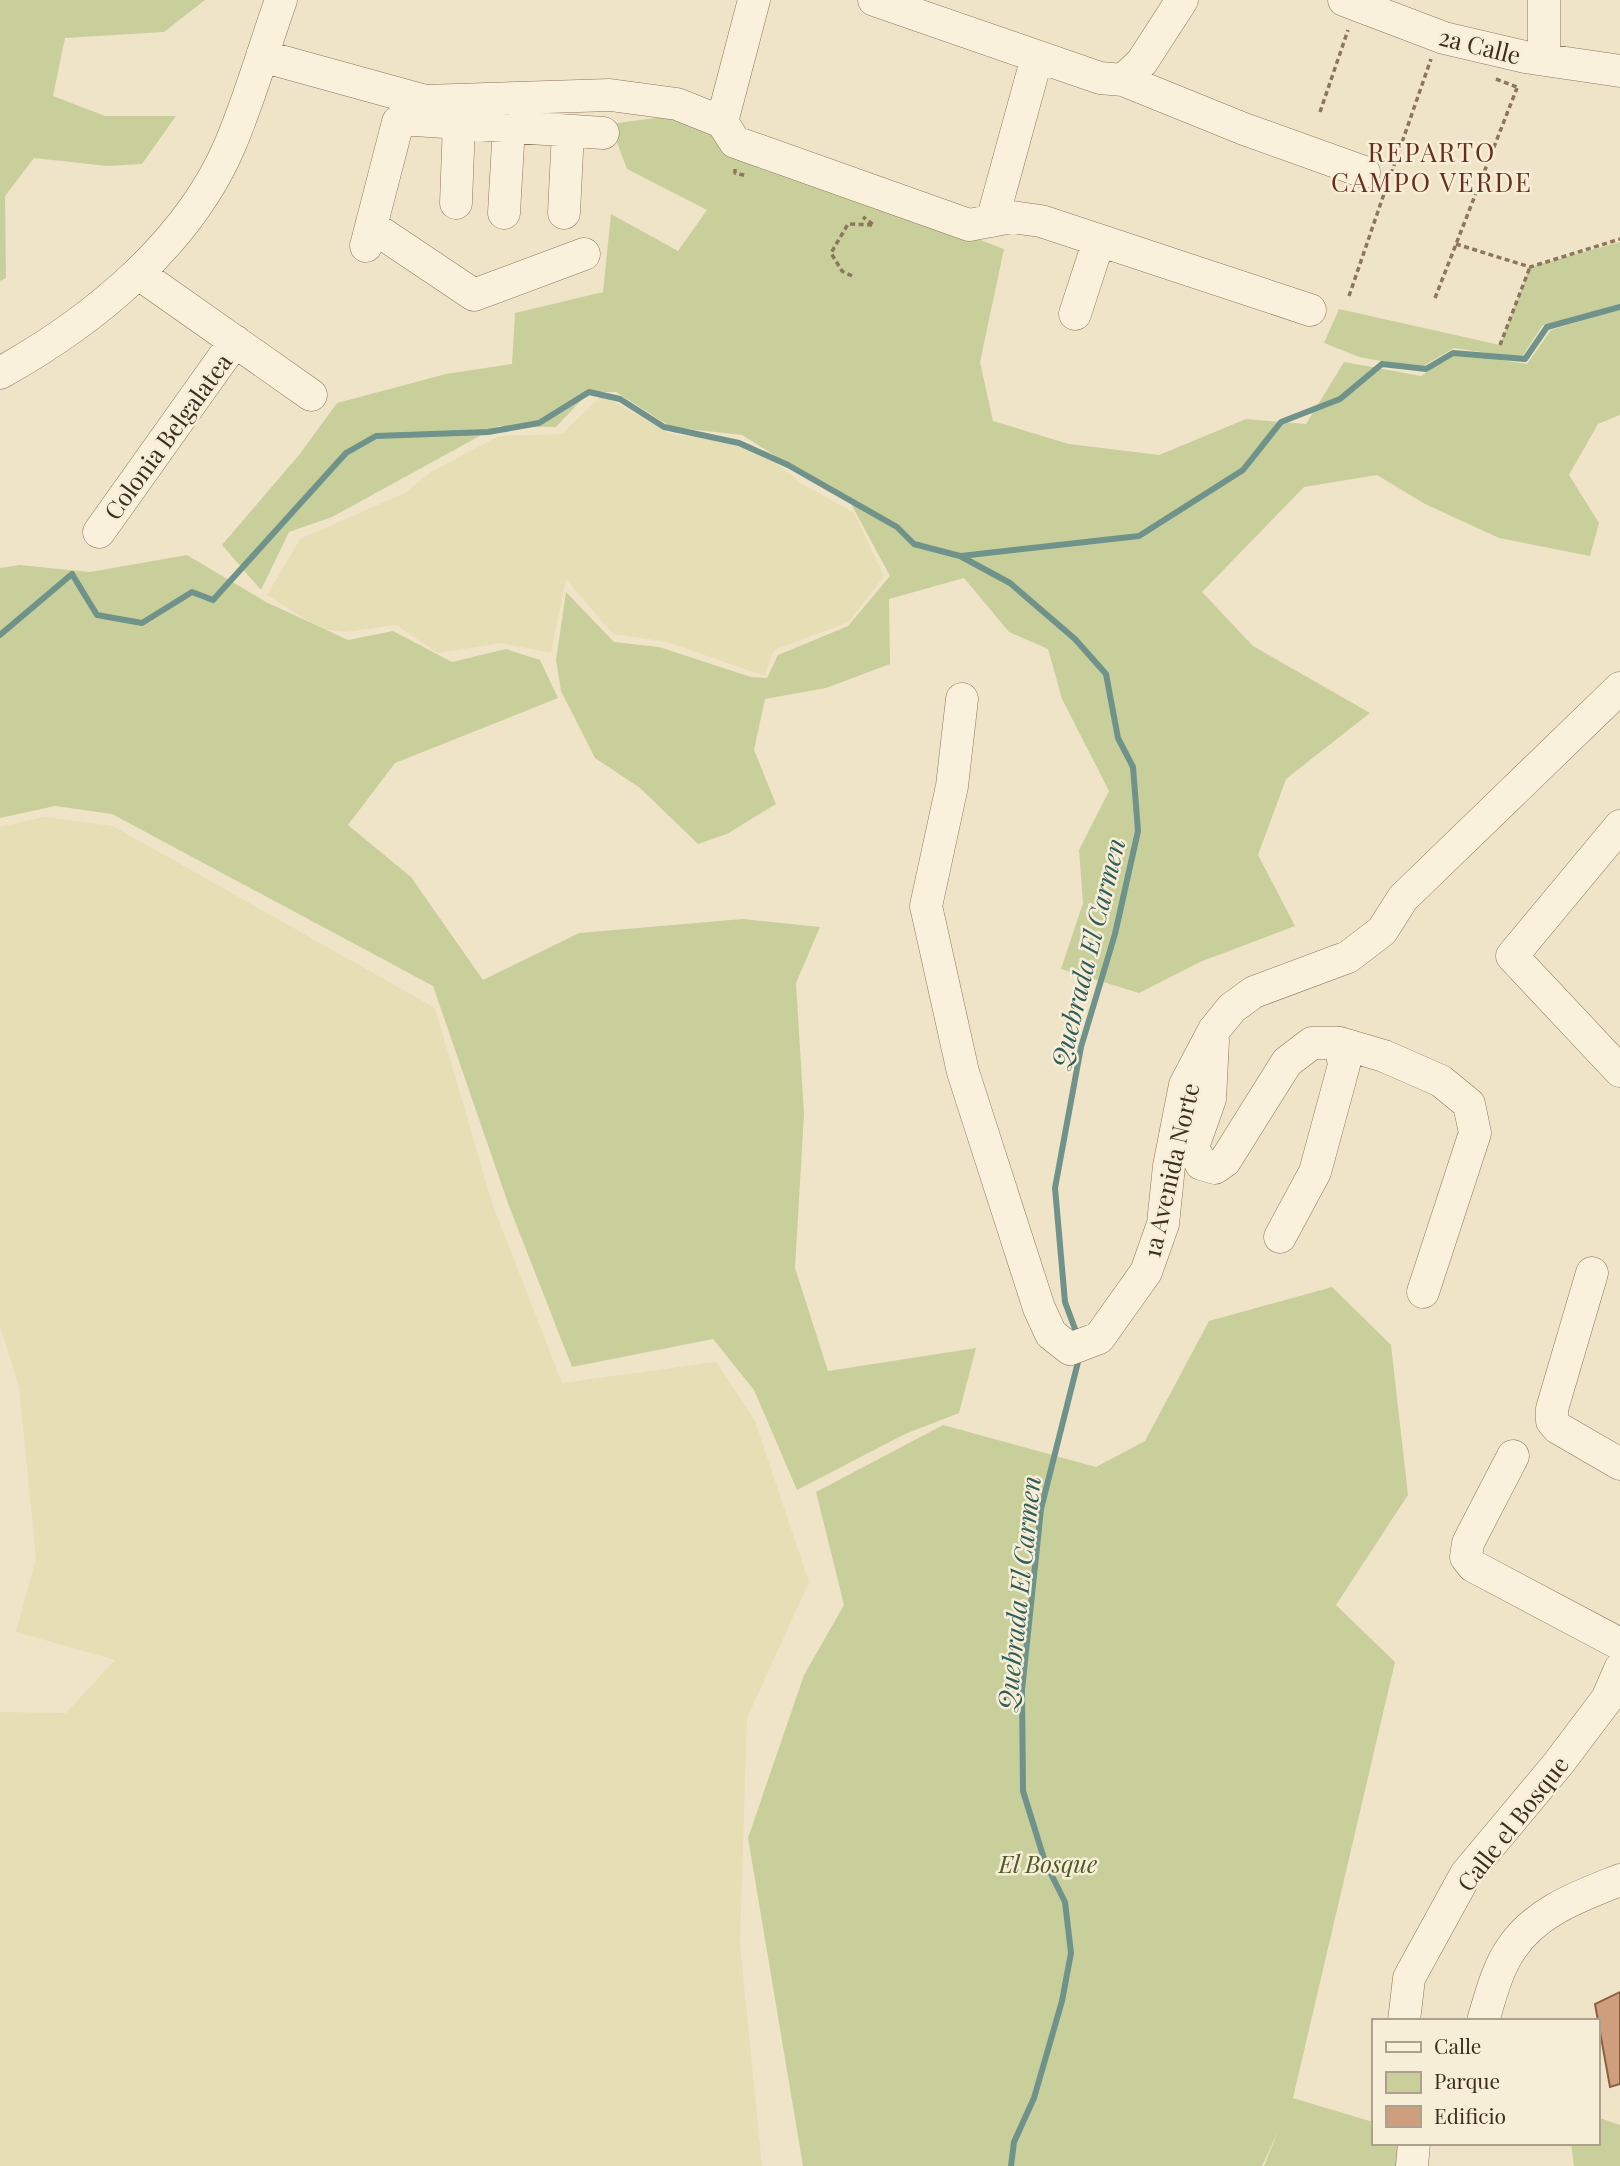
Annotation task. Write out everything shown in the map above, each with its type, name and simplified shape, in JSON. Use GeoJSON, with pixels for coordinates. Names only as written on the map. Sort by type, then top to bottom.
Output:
{"type":"FeatureCollection","features":[{"type":"Feature","properties":{"kind":"street"},"geometry":{"type":"LineString","coordinates":[[0,373],[67,332],[139,274],[210,184],[230,146],[281,0]]}},
{"type":"Feature","properties":{"kind":"street"},"geometry":{"type":"LineString","coordinates":[[729,132],[754,0]]}},
{"type":"Feature","properties":{"kind":"street"},"geometry":{"type":"LineString","coordinates":[[874,0],[1100,78],[1123,80],[1244,129],[1364,172]]}},
{"type":"Feature","properties":{"kind":"street"},"geometry":{"type":"LineString","coordinates":[[1123,80],[1142,62],[1182,0]]}},
{"type":"Feature","properties":{"kind":"street"},"geometry":{"type":"LineString","coordinates":[[1534,58],[1544,0]]}},
{"type":"Feature","properties":{"kind":"street","name":"2a Calle"},"geometry":{"type":"LineString","coordinates":[[1347,11],[1444,38],[1534,58],[1620,71]]}},
{"type":"Feature","properties":{"kind":"street"},"geometry":{"type":"LineString","coordinates":[[262,56],[425,101],[610,95],[677,104],[729,132],[969,225],[1012,217],[1041,221],[1310,310]]}},
{"type":"Feature","properties":{"kind":"street"},"geometry":{"type":"LineString","coordinates":[[992,221],[1037,57]]}},
{"type":"Feature","properties":{"kind":"street"},"geometry":{"type":"LineString","coordinates":[[584,254],[474,295],[369,236],[407,121],[603,133]]}},
{"type":"Feature","properties":{"kind":"street"},"geometry":{"type":"LineString","coordinates":[[456,203],[459,123]]}},
{"type":"Feature","properties":{"kind":"street"},"geometry":{"type":"LineString","coordinates":[[504,213],[509,126]]}},
{"type":"Feature","properties":{"kind":"street"},"geometry":{"type":"LineString","coordinates":[[564,213],[568,131]]}},
{"type":"Feature","properties":{"kind":"street"},"geometry":{"type":"LineString","coordinates":[[1074,314],[1099,240]]}},
{"type":"Feature","properties":{"kind":"street","name":"Colonia Belgalatea"},"geometry":{"type":"LineString","coordinates":[[139,274],[311,395]]}},
{"type":"Feature","properties":{"kind":"street","name":"Colonia Belgalatea"},"geometry":{"type":"LineString","coordinates":[[99,532],[235,341]]}},
{"type":"Feature","properties":{"kind":"street","name":"1a Avenida Norte"},"geometry":{"type":"LineString","coordinates":[[962,699],[952,786],[926,906],[963,1072],[1039,1308],[1051,1334],[1085,1343],[1146,1272],[1163,1224],[1169,1166],[1185,1085],[1214,1030],[1232,1008],[1254,992],[1348,957],[1382,930],[1403,898],[1620,688]]}},
{"type":"Feature","properties":{"kind":"street"},"geometry":{"type":"LineString","coordinates":[[1620,826],[1512,956],[1620,1071]]}},
{"type":"Feature","properties":{"kind":"street"},"geometry":{"type":"LineString","coordinates":[[1214,1030],[1210,1099],[1193,1147],[1201,1164],[1214,1168],[1225,1161],[1287,1062],[1298,1051],[1312,1043],[1340,1043],[1384,1056],[1441,1081],[1469,1104],[1475,1133],[1423,1292]]}},
{"type":"Feature","properties":{"kind":"street"},"geometry":{"type":"LineString","coordinates":[[1280,1237],[1315,1172],[1345,1065],[1340,1043]]}},
{"type":"Feature","properties":{"kind":"street"},"geometry":{"type":"LineString","coordinates":[[1592,1273],[1552,1409],[1552,1421],[1558,1428],[1620,1464]]}},
{"type":"Feature","properties":{"kind":"street"},"geometry":{"type":"LineString","coordinates":[[1513,1456],[1468,1543],[1466,1557],[1473,1566],[1620,1644]]}},
{"type":"Feature","properties":{"kind":"street","name":"Calle el Bosque"},"geometry":{"type":"LineString","coordinates":[[1404,2019],[1409,1978],[1466,1874],[1558,1765],[1607,1699],[1620,1669]]}},
{"type":"Feature","properties":{"kind":"street"},"geometry":{"type":"LineString","coordinates":[[1484,2019],[1511,1949],[1535,1923],[1564,1902],[1620,1880]]}},
{"type":"Feature","properties":{"kind":"street"},"geometry":{"type":"LineString","coordinates":[[1412,2166],[1414,2145]]}},
{"type":"Feature","properties":{"kind":"path"},"geometry":{"type":"LineString","coordinates":[[1320,112],[1347,11]]}},
{"type":"Feature","properties":{"kind":"path"},"geometry":{"type":"LineString","coordinates":[[1349,296],[1432,54]]}},
{"type":"Feature","properties":{"kind":"path"},"geometry":{"type":"LineString","coordinates":[[1435,298],[1517,88],[1534,58]]}},
{"type":"Feature","properties":{"kind":"path"},"geometry":{"type":"LineString","coordinates":[[1493,78],[1517,88]]}},
{"type":"Feature","properties":{"kind":"path"},"geometry":{"type":"LineString","coordinates":[[729,132],[735,173],[759,180]]}},
{"type":"Feature","properties":{"kind":"path"},"geometry":{"type":"LineString","coordinates":[[852,276],[842,271],[831,253],[848,224],[874,225],[855,212]]}},
{"type":"Feature","properties":{"kind":"path"},"geometry":{"type":"LineString","coordinates":[[1456,244],[1530,267],[1620,239]]}},
{"type":"Feature","properties":{"kind":"path"},"geometry":{"type":"LineString","coordinates":[[1500,345],[1530,267]]}},
{"type":"Feature","properties":{"kind":"shaded area"},"geometry":{"type":"Polygon","coordinates":[[[602,395],[670,434],[753,445],[801,483],[854,513],[884,576],[849,622],[774,650],[765,676],[667,642],[613,634],[566,579],[551,653],[501,643],[438,653],[396,625],[346,632],[321,629],[267,595],[300,539],[405,493],[431,472],[499,436],[562,434],[602,395]]]}},
{"type":"Feature","properties":{"kind":"shaded area"},"geometry":{"type":"Polygon","coordinates":[[[44,817],[113,826],[435,1008],[493,1206],[562,1383],[716,1362],[755,1421],[809,1582],[747,1718],[740,1944],[762,2166],[0,2166],[0,1712],[66,1713],[115,1660],[16,1632],[36,1558],[19,1387],[0,1326],[0,827],[44,817]]]}},
{"type":"Feature","properties":{"kind":"green space"},"geometry":{"type":"Polygon","coordinates":[[[0,0],[205,0],[164,32],[65,38],[53,96],[105,116],[176,116],[142,164],[107,166],[34,158],[5,196],[6,278],[0,281],[0,0]]]}},
{"type":"Feature","properties":{"kind":"green space"},"geometry":{"type":"Polygon","coordinates":[[[663,117],[720,127],[860,194],[1004,249],[980,362],[993,421],[1069,444],[1159,455],[1246,419],[1306,424],[1344,362],[1421,376],[1455,353],[1527,364],[1551,330],[1620,309],[1620,415],[1598,424],[1569,475],[1599,523],[1590,556],[1499,538],[1425,504],[1377,475],[1304,487],[1202,592],[1253,646],[1370,713],[1286,779],[1258,855],[1295,926],[1200,962],[1139,993],[1061,969],[1083,903],[1079,850],[1109,791],[1062,699],[1048,649],[1009,632],[964,578],[889,599],[890,664],[826,688],[765,699],[754,750],[776,804],[727,834],[698,844],[640,788],[595,758],[561,691],[556,660],[566,592],[614,642],[659,647],[751,677],[767,678],[778,655],[848,626],[890,576],[850,502],[742,435],[671,427],[616,392],[589,392],[556,427],[498,426],[332,517],[289,532],[261,590],[222,545],[299,455],[337,403],[446,374],[512,364],[515,313],[603,292],[611,214],[678,251],[707,210],[627,169],[610,124],[663,117]]]}},
{"type":"Feature","properties":{"kind":"green space"},"geometry":{"type":"Polygon","coordinates":[[[1620,242],[1620,304],[1542,326],[1521,358],[1454,348],[1420,368],[1359,357],[1324,343],[1339,309],[1500,345],[1530,267],[1620,242]]]}},
{"type":"Feature","properties":{"kind":"green space"},"geometry":{"type":"Polygon","coordinates":[[[187,555],[266,602],[348,640],[393,631],[452,662],[506,649],[540,660],[558,698],[395,763],[348,825],[411,877],[483,980],[579,933],[743,919],[820,927],[796,983],[804,1114],[795,1268],[828,1371],[976,1348],[959,1413],[905,1434],[797,1490],[754,1390],[713,1339],[572,1367],[509,1206],[433,986],[112,814],[55,806],[0,818],[0,568],[20,565],[90,572],[187,555]]]}},
{"type":"Feature","properties":{"kind":"green space","name":"El Bosque"},"geometry":{"type":"Polygon","coordinates":[[[1332,1287],[1391,1345],[1408,1495],[1336,1605],[1395,1662],[1293,2098],[1372,2122],[1372,2145],[1404,2145],[1398,2166],[1264,2166],[1278,2131],[1262,2166],[803,2166],[748,1838],[804,1675],[844,1605],[816,1492],[943,1425],[1096,1467],[1145,1441],[1209,1321],[1332,1287]]]}},
{"type":"Feature","properties":{"kind":"green space"},"geometry":{"type":"Polygon","coordinates":[[[1599,2118],[1620,2125],[1620,2166],[1574,2166],[1571,2145],[1599,2145],[1599,2118]]]}},
{"type":"Feature","properties":{"kind":"building"},"geometry":{"type":"Polygon","coordinates":[[[1620,1992],[1620,2084],[1610,2087],[1599,2019],[1595,2004],[1620,1992]]]}},
{"type":"Feature","properties":{"kind":"waterway"},"geometry":{"type":"LineString","coordinates":[[961,556],[1139,536],[1243,470],[1281,422],[1340,399],[1382,364],[1426,369],[1453,353],[1525,359],[1547,327],[1620,307]]}},
{"type":"Feature","properties":{"kind":"waterway","name":"Quebrada El Carmen"},"geometry":{"type":"LineString","coordinates":[[0,635],[72,574],[97,615],[142,623],[192,592],[213,600],[346,453],[376,436],[488,432],[539,423],[589,392],[620,399],[664,427],[739,443],[788,465],[897,527],[914,544],[960,556],[1010,583],[1075,639],[1106,674],[1118,738],[1133,767],[1138,831],[1115,934],[1081,1047],[1055,1188],[1065,1302],[1078,1337]]}},
{"type":"Feature","properties":{"kind":"waterway","name":"Quebrada El Carmen"},"geometry":{"type":"LineString","coordinates":[[1011,2166],[1014,2142],[1034,2098],[1062,2001],[1071,1953],[1065,1902],[1045,1862],[1023,1791],[1022,1690],[1041,1509],[1080,1354]]}},
{"type":"Feature","properties":{"kind":"district","name":"REPARTO CAMPO VERDE"},"geometry":{"type":"Point","coordinates":[1432,166]}}]}
